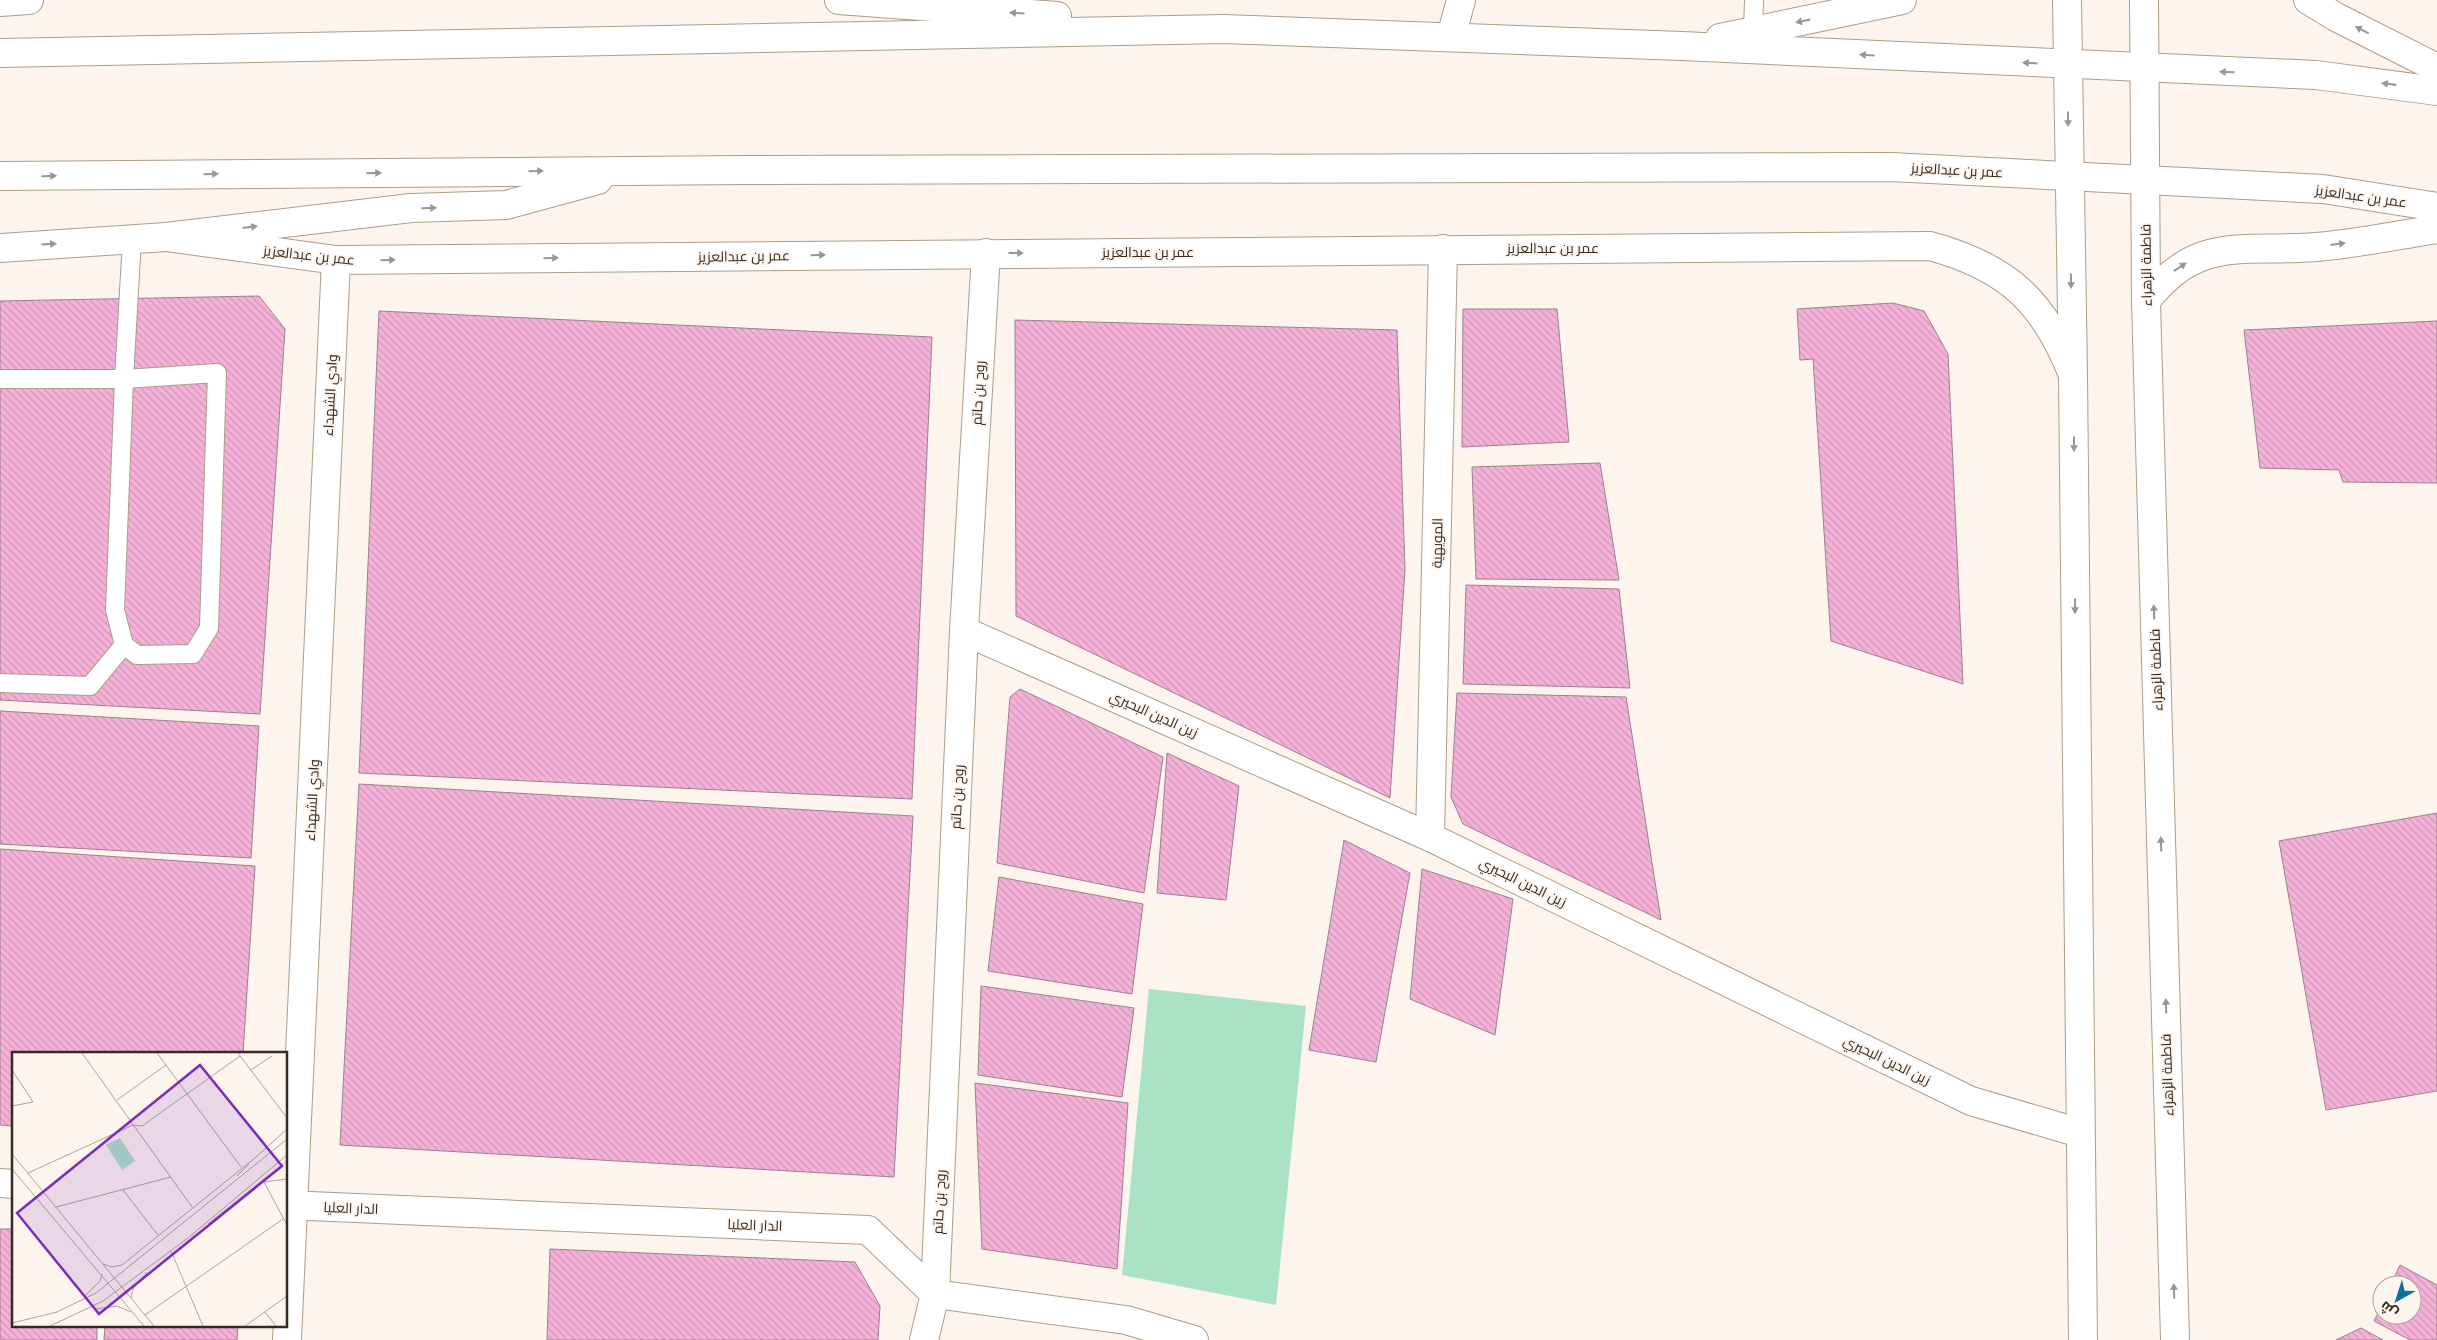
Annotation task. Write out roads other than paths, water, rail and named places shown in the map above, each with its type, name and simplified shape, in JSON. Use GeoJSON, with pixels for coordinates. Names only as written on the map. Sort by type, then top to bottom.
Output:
{"type":"FeatureCollection","features":[{"type":"Feature","properties":{"kind":"main road"},"geometry":{"type":"LineString","coordinates":[[0,2],[29,0]]}},
{"type":"Feature","properties":{"kind":"main road"},"geometry":{"type":"LineString","coordinates":[[839,0],[1223,28],[1682,46],[2316,76],[2437,91]]}},
{"type":"Feature","properties":{"kind":"main road"},"geometry":{"type":"LineString","coordinates":[[1451,37],[1461,0]]}},
{"type":"Feature","properties":{"kind":"main road"},"geometry":{"type":"LineString","coordinates":[[1682,46],[1753,31],[1829,8],[1902,0]]}},
{"type":"Feature","properties":{"kind":"main road"},"geometry":{"type":"LineString","coordinates":[[2067,0],[2073,375],[2082,1340]]}},
{"type":"Feature","properties":{"kind":"main road","name":"فاطمة الزهراء"},"geometry":{"type":"LineString","coordinates":[[2144,0],[2146,301],[2175,1340]]}},
{"type":"Feature","properties":{"kind":"main road"},"geometry":{"type":"LineString","coordinates":[[2308,0],[2336,17],[2437,68]]}},
{"type":"Feature","properties":{"kind":"main road"},"geometry":{"type":"LineString","coordinates":[[0,53],[1223,28]]}},
{"type":"Feature","properties":{"kind":"main road","name":"عمر بن عبدالعزيز"},"geometry":{"type":"LineString","coordinates":[[0,176],[635,170],[1891,167],[2323,189],[2437,207]]}},
{"type":"Feature","properties":{"kind":"main road","name":"عمر بن عبدالعزيز"},"geometry":{"type":"LineString","coordinates":[[0,248],[166,237],[411,208],[506,205],[635,170]]}},
{"type":"Feature","properties":{"kind":"main road"},"geometry":{"type":"LineString","coordinates":[[2146,301],[2158,285],[2173,272],[2189,261],[2207,253],[2226,249],[2317,247],[2437,229]]}},
{"type":"Feature","properties":{"kind":"main road","name":"عمر بن عبدالعزيز"},"geometry":{"type":"LineString","coordinates":[[166,237],[336,260],[1930,246],[1963,255],[1993,270],[2020,290],[2042,315],[2061,344],[2073,375]]}},
{"type":"Feature","properties":{"kind":"main road","name":"المويهية"},"geometry":{"type":"LineString","coordinates":[[1430,836],[1443,249]]}},
{"type":"Feature","properties":{"kind":"main road","name":"روح بن حاتم"},"geometry":{"type":"LineString","coordinates":[[924,1340],[935,1294],[964,631],[986,253]]}},
{"type":"Feature","properties":{"kind":"main road","name":"وادي الشهداء"},"geometry":{"type":"LineString","coordinates":[[288,1295],[290,1206],[336,260]]}},
{"type":"Feature","properties":{"kind":"main road","name":"زين الدين البحيري"},"geometry":{"type":"LineString","coordinates":[[964,631],[1430,836],[1971,1101],[2080,1133]]}},
{"type":"Feature","properties":{"kind":"main road","name":"الدار العليا"},"geometry":{"type":"LineString","coordinates":[[290,1206],[868,1230],[935,1294]]}},
{"type":"Feature","properties":{"kind":"main road"},"geometry":{"type":"LineString","coordinates":[[935,1294],[1126,1320],[1194,1340]]}},
{"type":"Feature","properties":{"kind":"lane"},"geometry":{"type":"LineString","coordinates":[[1753,31],[1754,0]]}},
{"type":"Feature","properties":{"kind":"lane"},"geometry":{"type":"LineString","coordinates":[[0,379],[124,379],[218,373],[209,628],[193,654],[138,655],[124,645],[115,610],[124,379],[132,239]]}},
{"type":"Feature","properties":{"kind":"lane"},"geometry":{"type":"LineString","coordinates":[[0,683],[90,686],[124,645]]}}]}
